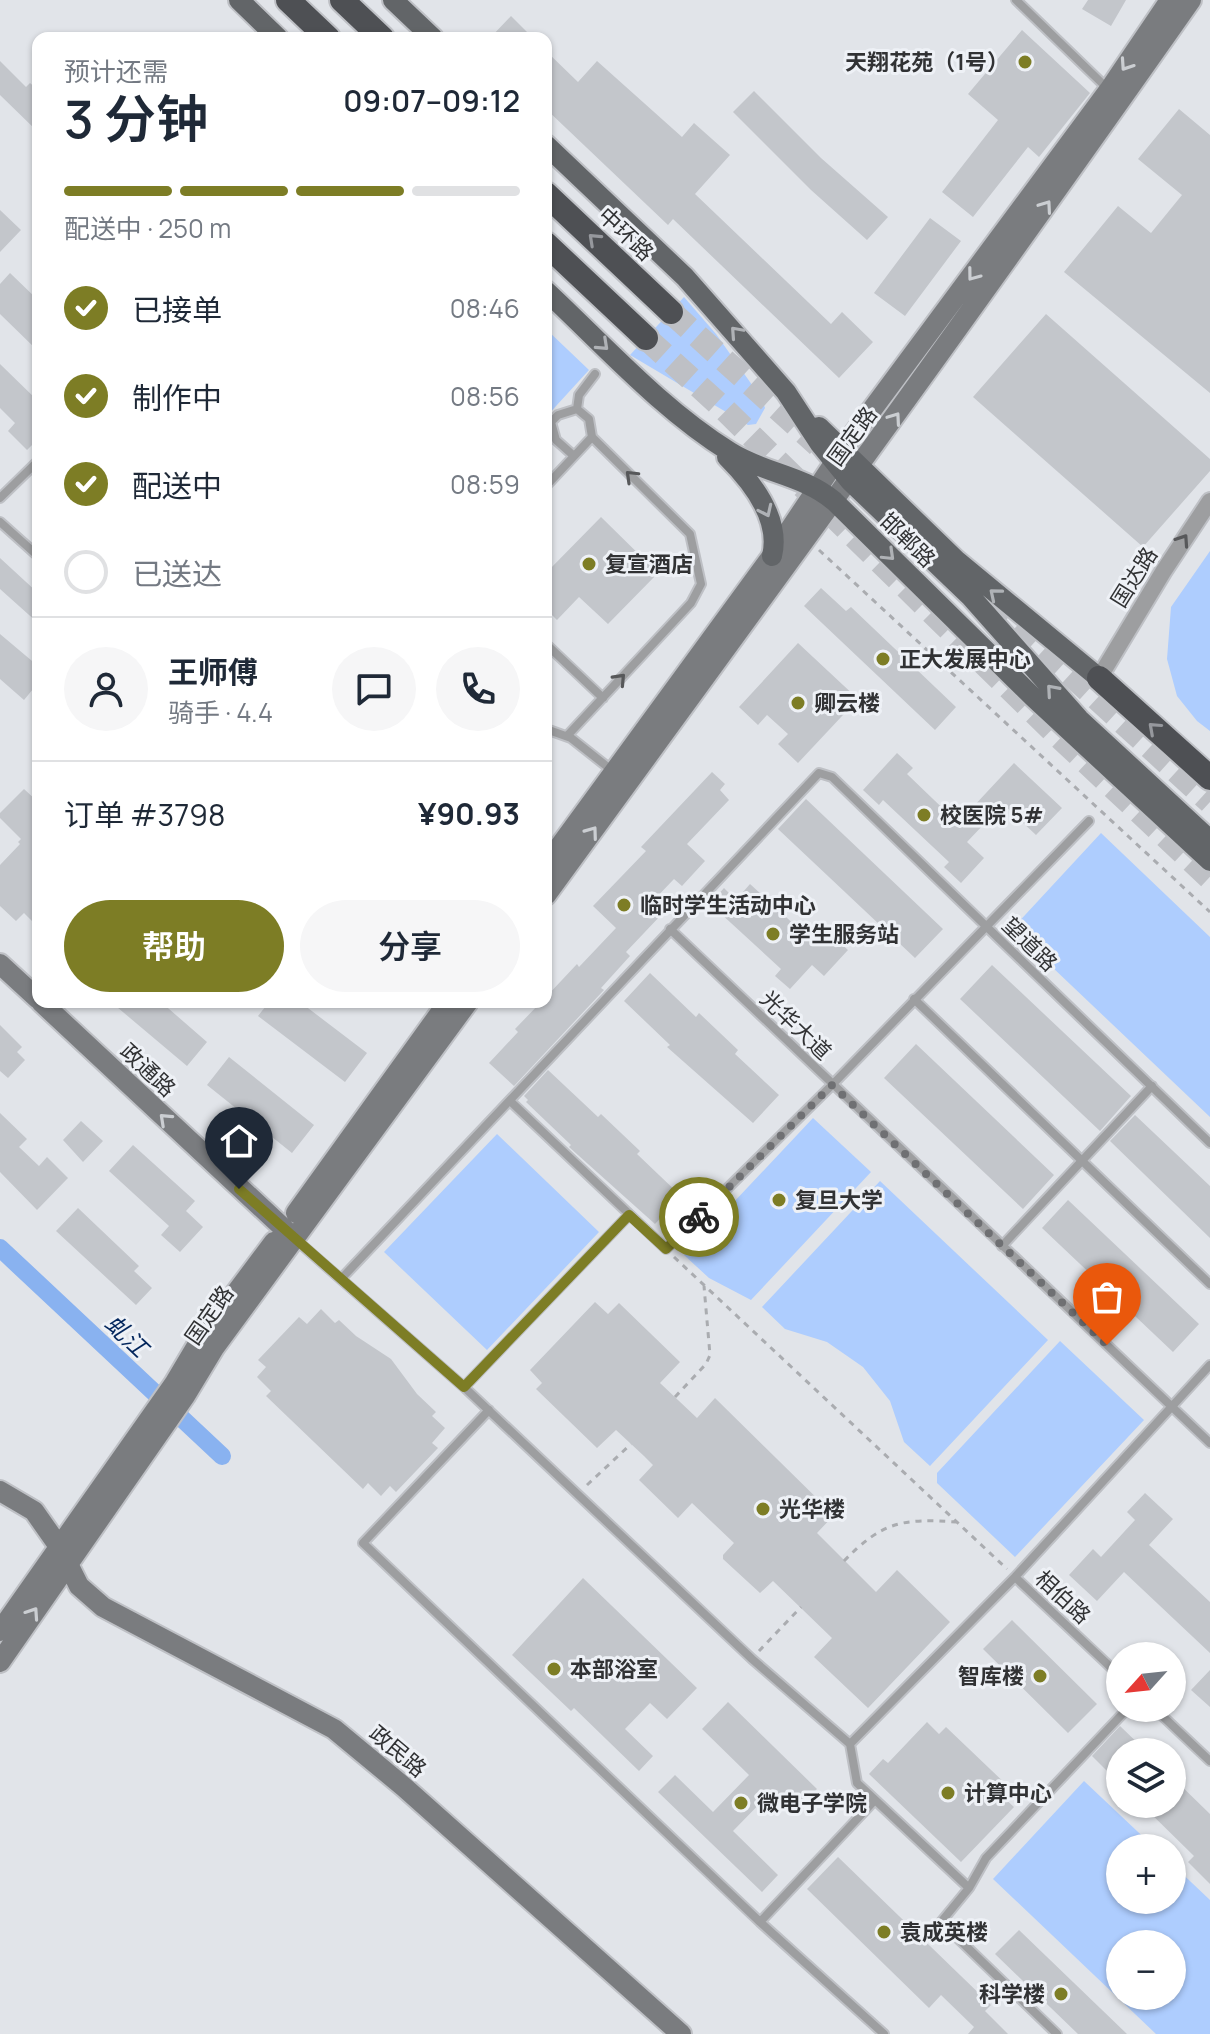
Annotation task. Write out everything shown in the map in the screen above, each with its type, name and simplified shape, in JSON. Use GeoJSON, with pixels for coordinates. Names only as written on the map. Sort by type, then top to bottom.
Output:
{"type":"FeatureCollection","features":[{"type":"Feature","properties":{"kind":"highway"},"geometry":{"type":"LineString","coordinates":[[288,0],[322,32]]}},
{"type":"Feature","properties":{"kind":"highway"},"geometry":{"type":"LineString","coordinates":[[342,0],[376,32]]}},
{"type":"Feature","properties":{"kind":"highway","name":"中环路"},"geometry":{"type":"LineString","coordinates":[[552,200],[671,312]]}},
{"type":"Feature","properties":{"kind":"highway"},"geometry":{"type":"LineString","coordinates":[[552,250],[646,338]]}},
{"type":"Feature","properties":{"kind":"highway"},"geometry":{"type":"LineString","coordinates":[[1099,678],[1210,778]]}},
{"type":"Feature","properties":{"kind":"main road"},"geometry":{"type":"LineString","coordinates":[[239,0],[272,32]]}},
{"type":"Feature","properties":{"kind":"main road"},"geometry":{"type":"LineString","coordinates":[[393,0],[427,32]]}},
{"type":"Feature","properties":{"kind":"main road","name":"邯郸路"},"geometry":{"type":"LineString","coordinates":[[552,151],[685,277],[839,457],[971,597],[1079,719],[1210,840]]}},
{"type":"Feature","properties":{"kind":"main road","name":"邯郸路"},"geometry":{"type":"LineString","coordinates":[[552,296],[701,432],[759,467],[826,494],[1033,697],[1210,861]]}},
{"type":"Feature","properties":{"kind":"main road"},"geometry":{"type":"LineString","coordinates":[[701,432],[729,459],[760,498],[775,537],[772,556]]}},
{"type":"Feature","properties":{"kind":"main road","name":"邯郸路"},"geometry":{"type":"LineString","coordinates":[[855,474],[990,590],[1099,678]]}},
{"type":"Feature","properties":{"kind":"street","name":"国定路"},"geometry":{"type":"LineString","coordinates":[[552,857],[772,556],[826,494],[855,474],[1116,94],[1170,0]]}},
{"type":"Feature","properties":{"kind":"street","name":"国定路"},"geometry":{"type":"LineString","coordinates":[[552,887],[805,537],[826,494],[839,457],[1191,0]]}},
{"type":"Feature","properties":{"kind":"street","name":"国达路"},"geometry":{"type":"LineString","coordinates":[[1099,678],[1210,501]]}},
{"type":"Feature","properties":{"kind":"street","name":"政通路"},"geometry":{"type":"LineString","coordinates":[[0,964],[32,994]]}},
{"type":"Feature","properties":{"kind":"street","name":"政通路"},"geometry":{"type":"LineString","coordinates":[[47,1008],[289,1234]]}},
{"type":"Feature","properties":{"kind":"street","name":"国定路"},"geometry":{"type":"LineString","coordinates":[[289,1234],[444,1008]]}},
{"type":"Feature","properties":{"kind":"street","name":"国定路"},"geometry":{"type":"LineString","coordinates":[[0,1662],[63,1556],[179,1390],[199,1342],[289,1234],[463,1008]]}},
{"type":"Feature","properties":{"kind":"street","name":"政民路"},"geometry":{"type":"LineString","coordinates":[[0,1491],[34,1511],[79,1586],[103,1607],[334,1729],[404,1787],[681,2034]]}},
{"type":"Feature","properties":{"kind":"street","name":"国定路"},"geometry":{"type":"LineString","coordinates":[[0,1631],[63,1556]]}},
{"type":"Feature","properties":{"kind":"lane"},"geometry":{"type":"LineString","coordinates":[[1016,0],[1116,94]]}},
{"type":"Feature","properties":{"kind":"lane"},"geometry":{"type":"LineString","coordinates":[[577,409],[579,395],[595,374]]}},
{"type":"Feature","properties":{"kind":"lane"},"geometry":{"type":"LineString","coordinates":[[552,421],[568,410],[577,409],[589,419],[592,437],[690,534],[701,584],[691,603],[567,736]]}},
{"type":"Feature","properties":{"kind":"lane"},"geometry":{"type":"LineString","coordinates":[[552,426],[556,440],[574,456]]}},
{"type":"Feature","properties":{"kind":"lane"},"geometry":{"type":"LineString","coordinates":[[552,480],[592,437]]}},
{"type":"Feature","properties":{"kind":"lane"},"geometry":{"type":"LineString","coordinates":[[0,498],[32,467]]}},
{"type":"Feature","properties":{"kind":"lane"},"geometry":{"type":"LineString","coordinates":[[0,522],[32,551]]}},
{"type":"Feature","properties":{"kind":"lane"},"geometry":{"type":"LineString","coordinates":[[552,650],[603,698]]}},
{"type":"Feature","properties":{"kind":"lane"},"geometry":{"type":"LineString","coordinates":[[552,731],[567,736],[615,772]]}},
{"type":"Feature","properties":{"kind":"lane","name":"望道路"},"geometry":{"type":"LineString","coordinates":[[670,929],[812,777],[825,773],[1210,1143]]}},
{"type":"Feature","properties":{"kind":"lane"},"geometry":{"type":"LineString","coordinates":[[510,1101],[666,1249],[832,1085],[1089,821]]}},
{"type":"Feature","properties":{"kind":"lane"},"geometry":{"type":"LineString","coordinates":[[341,1279],[670,929]]}},
{"type":"Feature","properties":{"kind":"lane","name":"光华大道"},"geometry":{"type":"LineString","coordinates":[[670,929],[1210,1443]]}},
{"type":"Feature","properties":{"kind":"lane"},"geometry":{"type":"LineString","coordinates":[[914,999],[1210,1284]]}},
{"type":"Feature","properties":{"kind":"lane"},"geometry":{"type":"LineString","coordinates":[[1002,1246],[1152,1086]]}},
{"type":"Feature","properties":{"kind":"lane"},"geometry":{"type":"LineString","coordinates":[[464,1387],[629,1215]]}},
{"type":"Feature","properties":{"kind":"lane"},"geometry":{"type":"LineString","coordinates":[[289,1234],[464,1387],[752,1659],[850,1744],[857,1783],[969,1888]]}},
{"type":"Feature","properties":{"kind":"lane"},"geometry":{"type":"LineString","coordinates":[[850,1744],[1015,1577],[1210,1365]]}},
{"type":"Feature","properties":{"kind":"lane"},"geometry":{"type":"LineString","coordinates":[[489,1410],[363,1543],[760,1922],[884,2034]]}},
{"type":"Feature","properties":{"kind":"lane","name":"相伯路"},"geometry":{"type":"LineString","coordinates":[[1015,1577],[1106,1663]]}},
{"type":"Feature","properties":{"kind":"lane"},"geometry":{"type":"LineString","coordinates":[[1057,2034],[941,1922],[969,1888],[986,1858],[1115,1722]]}},
{"type":"Feature","properties":{"kind":"lane"},"geometry":{"type":"LineString","coordinates":[[1170,1722],[1209,1757]]}},
{"type":"Feature","properties":{"kind":"lane"},"geometry":{"type":"LineString","coordinates":[[760,1922],[875,1800]]}},
{"type":"Feature","properties":{"kind":"path"},"geometry":{"type":"LineString","coordinates":[[805,537],[1210,912]]}},
{"type":"Feature","properties":{"kind":"path"},"geometry":{"type":"LineString","coordinates":[[666,1249],[1015,1577]]}},
{"type":"Feature","properties":{"kind":"path"},"geometry":{"type":"LineString","coordinates":[[675,1397],[706,1364],[710,1355],[704,1286]]}},
{"type":"Feature","properties":{"kind":"path"},"geometry":{"type":"LineString","coordinates":[[578,1494],[631,1444]]}},
{"type":"Feature","properties":{"kind":"path"},"geometry":{"type":"LineString","coordinates":[[844,1561],[867,1537],[889,1525],[917,1519],[956,1522]]}},
{"type":"Feature","properties":{"kind":"path"},"geometry":{"type":"LineString","coordinates":[[752,1659],[801,1607]]}},
{"type":"Feature","properties":{"kind":"shaded area"},"geometry":{"type":"Polygon","coordinates":[[[684,297],[716,334],[762,399],[765,408],[756,424],[748,425],[630,355],[684,297]]]}},
{"type":"Feature","properties":{"kind":"shaded area"},"geometry":{"type":"Polygon","coordinates":[[[552,335],[589,370],[552,410],[552,335]]]}},
{"type":"Feature","properties":{"kind":"shaded area"},"geometry":{"type":"Polygon","coordinates":[[[1210,551],[1210,731],[1197,721],[1177,696],[1167,659],[1171,607],[1210,551]]]}},
{"type":"Feature","properties":{"kind":"shaded area"},"geometry":{"type":"Polygon","coordinates":[[[1101,833],[1210,937],[1210,1117],[1012,929],[1101,833]]]}},
{"type":"Feature","properties":{"kind":"shaded area"},"geometry":{"type":"Polygon","coordinates":[[[813,1118],[871,1172],[751,1300],[709,1278],[684,1255],[813,1118]]]}},
{"type":"Feature","properties":{"kind":"shaded area"},"geometry":{"type":"Polygon","coordinates":[[[497,1134],[599,1232],[487,1350],[384,1252],[497,1134]]]}},
{"type":"Feature","properties":{"kind":"shaded area"},"geometry":{"type":"Polygon","coordinates":[[[880,1181],[1048,1340],[930,1466],[904,1442],[890,1401],[863,1367],[827,1342],[785,1329],[762,1307],[880,1181]]]}},
{"type":"Feature","properties":{"kind":"shaded area"},"geometry":{"type":"Polygon","coordinates":[[[1060,1341],[1144,1420],[1015,1557],[937,1483],[937,1473],[1060,1341]]]}},
{"type":"Feature","properties":{"kind":"shaded area"},"geometry":{"type":"Polygon","coordinates":[[[1084,1781],[1106,1802],[1106,1818],[1123,1818],[1140,1834],[1106,1834],[1106,1914],[1186,1914],[1186,1877],[1210,1900],[1210,2034],[1156,2034],[1131,2010],[1186,2010],[1186,1930],[1106,1930],[1106,1986],[993,1879],[1084,1781]]]}},
{"type":"Feature","properties":{"kind":"building"},"geometry":{"type":"Polygon","coordinates":[[[1088,0],[1126,0],[1111,26],[1082,9],[1088,0]]]}},
{"type":"Feature","properties":{"kind":"building"},"geometry":{"type":"Polygon","coordinates":[[[511,16],[527,32],[496,32],[511,16]]]}},
{"type":"Feature","properties":{"kind":"building","name":"天翔花苑（1号）"},"geometry":{"type":"Polygon","coordinates":[[[1022,30],[1090,93],[1039,157],[1028,147],[973,217],[942,192],[998,120],[968,94],[1022,30]]]}},
{"type":"Feature","properties":{"kind":"building"},"geometry":{"type":"Polygon","coordinates":[[[552,57],[578,82],[597,61],[682,137],[694,123],[730,155],[695,194],[831,324],[842,312],[873,342],[839,378],[673,219],[668,225],[552,115],[552,57]]]}},
{"type":"Feature","properties":{"kind":"building"},"geometry":{"type":"Polygon","coordinates":[[[0,61],[26,87],[32,85],[32,126],[0,95],[0,61]]]}},
{"type":"Feature","properties":{"kind":"building"},"geometry":{"type":"Polygon","coordinates":[[[754,91],[821,158],[888,217],[867,240],[811,190],[733,112],[754,91]]]}},
{"type":"Feature","properties":{"kind":"building"},"geometry":{"type":"Polygon","coordinates":[[[1179,109],[1210,135],[1210,393],[1064,272],[1118,206],[1151,233],[1182,195],[1138,159],[1179,109]]]}},
{"type":"Feature","properties":{"kind":"building"},"geometry":{"type":"Polygon","coordinates":[[[0,210],[21,230],[0,252],[0,210]]]}},
{"type":"Feature","properties":{"kind":"building"},"geometry":{"type":"Polygon","coordinates":[[[930,218],[961,241],[905,316],[874,293],[930,218]]]}},
{"type":"Feature","properties":{"kind":"building"},"geometry":{"type":"Polygon","coordinates":[[[10,273],[32,294],[32,345],[0,314],[0,284],[10,273]]]}},
{"type":"Feature","properties":{"kind":"building"},"geometry":{"type":"Polygon","coordinates":[[[1046,314],[1210,459],[1210,471],[1143,547],[973,397],[1046,314]]]}},
{"type":"Feature","properties":{"kind":"building"},"geometry":{"type":"Polygon","coordinates":[[[0,364],[32,395],[32,445],[27,450],[8,431],[15,423],[0,408],[0,364]]]}},
{"type":"Feature","properties":{"kind":"building"},"geometry":{"type":"Polygon","coordinates":[[[601,517],[658,573],[608,624],[579,597],[557,620],[552,615],[552,567],[601,517]]]}},
{"type":"Feature","properties":{"kind":"building"},"geometry":{"type":"Polygon","coordinates":[[[0,558],[32,587],[32,618],[0,589],[0,558]]]}},
{"type":"Feature","properties":{"kind":"building","name":"正大发展中心"},"geometry":{"type":"Polygon","coordinates":[[[821,588],[846,611],[851,607],[956,707],[935,730],[804,606],[821,588]]]}},
{"type":"Feature","properties":{"kind":"building"},"geometry":{"type":"Polygon","coordinates":[[[0,634],[32,661],[32,690],[24,700],[0,679],[0,634]]]}},
{"type":"Feature","properties":{"kind":"building","name":"卿云楼"},"geometry":{"type":"Polygon","coordinates":[[[798,643],[858,699],[798,763],[778,744],[788,734],[767,715],[758,725],[739,707],[798,643]]]}},
{"type":"Feature","properties":{"kind":"building","name":"校医院 5#"},"geometry":{"type":"Polygon","coordinates":[[[897,753],[913,768],[907,774],[958,823],[1014,763],[1062,808],[1036,835],[1003,804],[967,842],[984,858],[961,883],[944,867],[949,862],[883,800],[879,805],[863,790],[897,753]]]}},
{"type":"Feature","properties":{"kind":"building"},"geometry":{"type":"Polygon","coordinates":[[[712,772],[725,784],[720,790],[729,800],[687,844],[705,861],[682,886],[674,879],[651,903],[662,914],[626,952],[630,956],[601,988],[604,990],[514,1086],[489,1063],[535,1008],[552,1008],[552,991],[616,928],[593,906],[646,851],[641,847],[712,772]]]}},
{"type":"Feature","properties":{"kind":"building"},"geometry":{"type":"Polygon","coordinates":[[[24,789],[32,796],[32,921],[24,913],[16,921],[0,906],[0,865],[21,839],[0,818],[0,813],[24,789]]]}},
{"type":"Feature","properties":{"kind":"building"},"geometry":{"type":"Polygon","coordinates":[[[806,799],[943,929],[915,958],[778,829],[806,799]]]}},
{"type":"Feature","properties":{"kind":"building","name":"学生服务站"},"geometry":{"type":"Polygon","coordinates":[[[750,884],[811,940],[823,927],[848,950],[824,976],[812,965],[790,989],[775,976],[781,969],[719,912],[715,917],[706,908],[724,888],[736,900],[750,884]]]}},
{"type":"Feature","properties":{"kind":"building"},"geometry":{"type":"Polygon","coordinates":[[[992,965],[1131,1096],[1100,1131],[960,999],[992,965]]]}},
{"type":"Feature","properties":{"kind":"building"},"geometry":{"type":"Polygon","coordinates":[[[650,973],[696,1017],[699,1013],[738,1050],[735,1054],[779,1095],[753,1123],[667,1047],[670,1045],[624,1001],[650,973]]]}},
{"type":"Feature","properties":{"kind":"building"},"geometry":{"type":"Polygon","coordinates":[[[118,1008],[168,1008],[207,1042],[187,1066],[118,1008]]]}},
{"type":"Feature","properties":{"kind":"building"},"geometry":{"type":"Polygon","coordinates":[[[264,1008],[308,1008],[367,1053],[345,1082],[258,1016],[264,1008]]]}},
{"type":"Feature","properties":{"kind":"building"},"geometry":{"type":"Polygon","coordinates":[[[0,1025],[22,1047],[17,1052],[25,1060],[8,1078],[0,1071],[0,1025]]]}},
{"type":"Feature","properties":{"kind":"building"},"geometry":{"type":"Polygon","coordinates":[[[916,1044],[1054,1175],[1023,1209],[884,1078],[916,1044]]]}},
{"type":"Feature","properties":{"kind":"building"},"geometry":{"type":"Polygon","coordinates":[[[229,1057],[314,1125],[292,1153],[207,1085],[229,1057]]]}},
{"type":"Feature","properties":{"kind":"building"},"geometry":{"type":"Polygon","coordinates":[[[548,1070],[598,1117],[601,1114],[681,1196],[655,1224],[569,1147],[571,1145],[526,1102],[528,1100],[524,1096],[548,1070]]]}},
{"type":"Feature","properties":{"kind":"building"},"geometry":{"type":"Polygon","coordinates":[[[0,1113],[27,1139],[19,1147],[39,1166],[47,1157],[68,1178],[37,1210],[0,1172],[0,1113]]]}},
{"type":"Feature","properties":{"kind":"building"},"geometry":{"type":"Polygon","coordinates":[[[1135,1115],[1210,1186],[1210,1238],[1110,1141],[1135,1115]]]}},
{"type":"Feature","properties":{"kind":"building"},"geometry":{"type":"Polygon","coordinates":[[[81,1121],[103,1141],[83,1162],[63,1140],[81,1121]]]}},
{"type":"Feature","properties":{"kind":"building"},"geometry":{"type":"Polygon","coordinates":[[[133,1145],[195,1201],[186,1211],[203,1227],[180,1252],[161,1235],[169,1226],[109,1171],[133,1145]]]}},
{"type":"Feature","properties":{"kind":"building"},"geometry":{"type":"Polygon","coordinates":[[[1068,1200],[1199,1324],[1173,1352],[1042,1228],[1068,1200]]]}},
{"type":"Feature","properties":{"kind":"building"},"geometry":{"type":"Polygon","coordinates":[[[78,1208],[139,1266],[134,1271],[152,1288],[136,1305],[56,1231],[78,1208]]]}},
{"type":"Feature","properties":{"kind":"building","name":"光华楼"},"geometry":{"type":"Polygon","coordinates":[[[595,1302],[608,1314],[619,1303],[680,1362],[660,1383],[697,1418],[715,1398],[834,1515],[817,1533],[876,1592],[897,1570],[950,1622],[868,1708],[814,1657],[832,1638],[773,1581],[760,1593],[723,1559],[734,1543],[692,1503],[678,1518],[639,1480],[653,1465],[644,1456],[616,1430],[597,1448],[536,1389],[542,1383],[530,1370],[595,1302]]]}},
{"type":"Feature","properties":{"kind":"building"},"geometry":{"type":"Polygon","coordinates":[[[321,1309],[335,1323],[339,1320],[356,1336],[391,1359],[417,1394],[436,1412],[432,1416],[445,1428],[432,1443],[438,1448],[396,1492],[390,1486],[381,1496],[368,1483],[363,1489],[266,1396],[271,1391],[257,1377],[266,1367],[258,1360],[299,1317],[307,1324],[321,1309]]]}},
{"type":"Feature","properties":{"kind":"building"},"geometry":{"type":"Polygon","coordinates":[[[1145,1493],[1173,1519],[1149,1545],[1210,1602],[1210,1653],[1124,1572],[1097,1601],[1069,1575],[1093,1549],[1101,1557],[1135,1520],[1127,1512],[1145,1493]]]}},
{"type":"Feature","properties":{"kind":"building"},"geometry":{"type":"Polygon","coordinates":[[[583,1578],[697,1688],[667,1719],[650,1703],[625,1729],[653,1756],[639,1771],[574,1708],[571,1711],[512,1655],[583,1578]]]}},
{"type":"Feature","properties":{"kind":"building","name":"智库楼"},"geometry":{"type":"Polygon","coordinates":[[[1012,1620],[1097,1704],[1068,1733],[983,1649],[1012,1620]]]}},
{"type":"Feature","properties":{"kind":"building"},"geometry":{"type":"Polygon","coordinates":[[[1210,1670],[1210,1707],[1191,1690],[1210,1670]]]}},
{"type":"Feature","properties":{"kind":"building","name":"微电子学院"},"geometry":{"type":"Polygon","coordinates":[[[728,1702],[817,1789],[791,1815],[769,1794],[733,1831],[778,1875],[762,1892],[658,1792],[675,1775],[713,1812],[749,1775],[702,1729],[728,1702]]]}},
{"type":"Feature","properties":{"kind":"building","name":"计算中心"},"geometry":{"type":"Polygon","coordinates":[[[927,1722],[939,1734],[946,1727],[1011,1789],[1003,1797],[1014,1807],[961,1862],[869,1774],[883,1759],[888,1763],[927,1722]]]}},
{"type":"Feature","properties":{"kind":"building"},"geometry":{"type":"Polygon","coordinates":[[[1120,1726],[1132,1738],[1109,1738],[1120,1726]]]}},
{"type":"Feature","properties":{"kind":"building"},"geometry":{"type":"Polygon","coordinates":[[[1106,1741],[1106,1770],[1092,1756],[1106,1741]]]}},
{"type":"Feature","properties":{"kind":"building"},"geometry":{"type":"Polygon","coordinates":[[[1186,1791],[1210,1814],[1210,1884],[1188,1862],[1194,1856],[1186,1848],[1186,1834],[1172,1834],[1155,1818],[1186,1818],[1186,1791]]]}},
{"type":"Feature","properties":{"kind":"building","name":"袁成英楼"},"geometry":{"type":"Polygon","coordinates":[[[838,1857],[991,2005],[985,2011],[1008,2034],[968,2034],[974,2027],[941,1995],[929,2008],[807,1889],[838,1857]]]}},
{"type":"Feature","properties":{"kind":"building","name":"科学楼"},"geometry":{"type":"Polygon","coordinates":[[[1019,1930],[1127,2034],[1078,2034],[995,1954],[1019,1930]]]}},
{"type":"Feature","properties":{"kind":"waterway","name":"虬江"},"geometry":{"type":"LineString","coordinates":[[0,1248],[222,1456]]}},
{"type":"Feature","properties":{"kind":"tunnel"},"geometry":{"type":"LineString","coordinates":[[671,312],[818,445]]}},
{"type":"Feature","properties":{"kind":"tunnel"},"geometry":{"type":"LineString","coordinates":[[646,338],[725,410],[1052,730],[1210,878]]}},
{"type":"Feature","properties":{"kind":"tunnel"},"geometry":{"type":"LineString","coordinates":[[964,577],[1210,802]]}},
{"type":"Feature","properties":{"kind":"way so far"},"geometry":{"type":"LineString","coordinates":[[699,1217],[832,1085],[1107,1345]]}},
{"type":"Feature","properties":{"kind":"place","name":"天翔花苑（1号）"},"geometry":{"type":"Point","coordinates":[1025,62]}},
{"type":"Feature","properties":{"kind":"place","name":"复宣酒店"},"geometry":{"type":"Point","coordinates":[589,564]}},
{"type":"Feature","properties":{"kind":"place","name":"正大发展中心"},"geometry":{"type":"Point","coordinates":[883,659]}},
{"type":"Feature","properties":{"kind":"place","name":"卿云楼"},"geometry":{"type":"Point","coordinates":[798,703]}},
{"type":"Feature","properties":{"kind":"place","name":"校医院 5#"},"geometry":{"type":"Point","coordinates":[924,815]}},
{"type":"Feature","properties":{"kind":"place","name":"临时学生活动中心"},"geometry":{"type":"Point","coordinates":[624,905]}},
{"type":"Feature","properties":{"kind":"place","name":"学生服务站"},"geometry":{"type":"Point","coordinates":[773,934]}},
{"type":"Feature","properties":{"kind":"place","name":"复旦大学"},"geometry":{"type":"Point","coordinates":[779,1200]}},
{"type":"Feature","properties":{"kind":"place","name":"光华楼"},"geometry":{"type":"Point","coordinates":[763,1509]}},
{"type":"Feature","properties":{"kind":"place","name":"本部浴室"},"geometry":{"type":"Point","coordinates":[554,1669]}},
{"type":"Feature","properties":{"kind":"place","name":"智库楼"},"geometry":{"type":"Point","coordinates":[1040,1676]}},
{"type":"Feature","properties":{"kind":"place","name":"计算中心"},"geometry":{"type":"Point","coordinates":[948,1793]}},
{"type":"Feature","properties":{"kind":"place","name":"微电子学院"},"geometry":{"type":"Point","coordinates":[741,1803]}},
{"type":"Feature","properties":{"kind":"place","name":"袁成英楼"},"geometry":{"type":"Point","coordinates":[884,1932]}},
{"type":"Feature","properties":{"kind":"place","name":"科学楼"},"geometry":{"type":"Point","coordinates":[1061,1994]}},
{"type":"Feature","properties":{"kind":"route"},"geometry":{"type":"LineString","coordinates":[[239,1189],[464,1387],[629,1215],[666,1249],[699,1217]]}}]}
